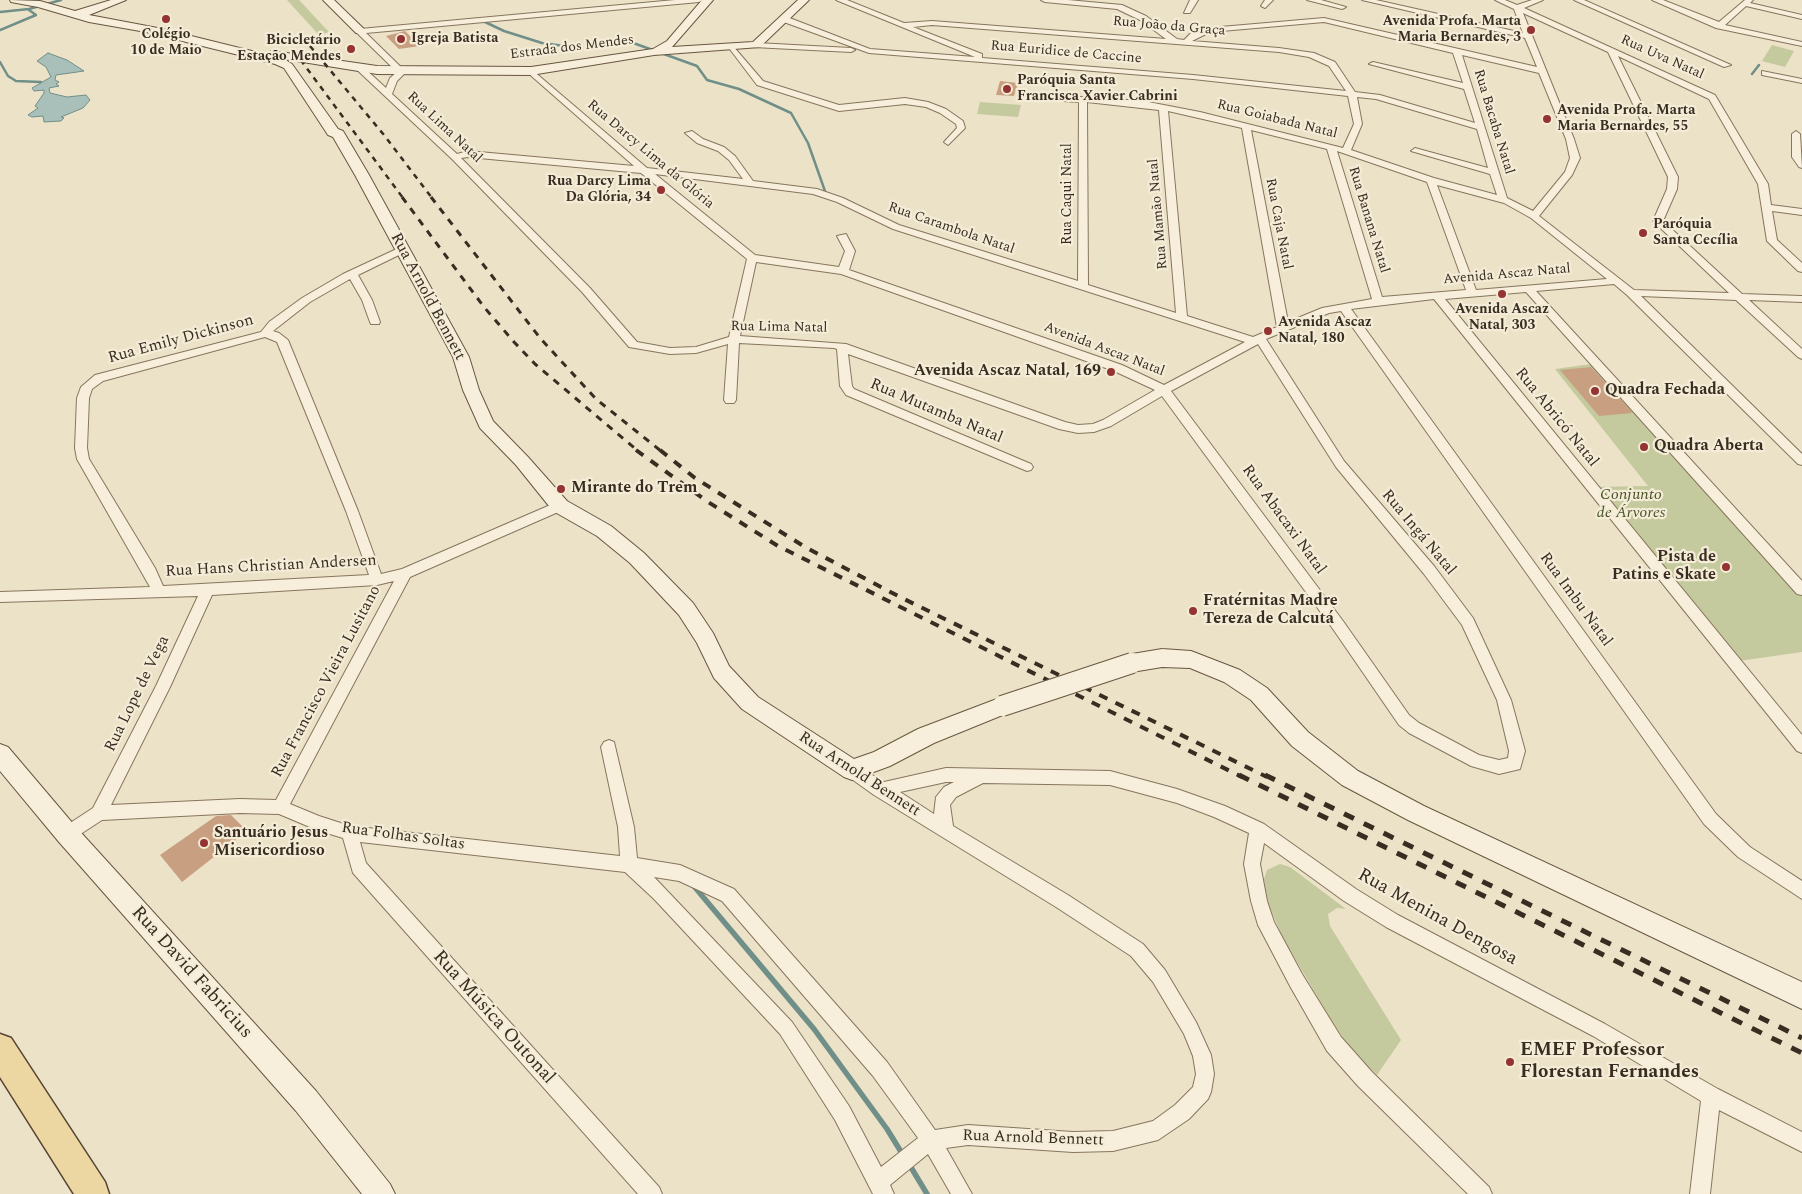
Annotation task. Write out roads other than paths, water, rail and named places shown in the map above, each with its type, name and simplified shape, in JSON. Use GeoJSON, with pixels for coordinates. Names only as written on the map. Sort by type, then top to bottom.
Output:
{"type":"FeatureCollection","features":[{"type":"Feature","properties":{"kind":"main road"},"geometry":{"type":"LineString","coordinates":[[0,1049],[93,1194]]}},
{"type":"Feature","properties":{"kind":"street","name":"Estrada dos Mendes"},"geometry":{"type":"LineString","coordinates":[[15,0],[151,31],[228,43],[302,59],[357,68],[402,72],[531,71],[654,52],[756,45],[869,51]]}},
{"type":"Feature","properties":{"kind":"street"},"geometry":{"type":"LineString","coordinates":[[89,16],[121,0]]}},
{"type":"Feature","properties":{"kind":"street"},"geometry":{"type":"LineString","coordinates":[[328,0],[402,72]]}},
{"type":"Feature","properties":{"kind":"street"},"geometry":{"type":"LineString","coordinates":[[360,31],[699,0]]}},
{"type":"Feature","properties":{"kind":"street"},"geometry":{"type":"LineString","coordinates":[[654,52],[673,41],[708,0]]}},
{"type":"Feature","properties":{"kind":"street"},"geometry":{"type":"LineString","coordinates":[[756,45],[804,0]]}},
{"type":"Feature","properties":{"kind":"street"},"geometry":{"type":"LineString","coordinates":[[840,0],[989,60]]}},
{"type":"Feature","properties":{"kind":"street"},"geometry":{"type":"LineString","coordinates":[[1045,0],[1103,2],[1119,7],[1143,18],[1174,41]]}},
{"type":"Feature","properties":{"kind":"street"},"geometry":{"type":"LineString","coordinates":[[1187,11],[1194,0]]}},
{"type":"Feature","properties":{"kind":"street"},"geometry":{"type":"LineString","coordinates":[[1312,0],[1344,3],[1333,21]]}},
{"type":"Feature","properties":{"kind":"street"},"geometry":{"type":"LineString","coordinates":[[1366,0],[1530,37]]}},
{"type":"Feature","properties":{"kind":"street","name":"Rua Uva Natal"},"geometry":{"type":"LineString","coordinates":[[1499,0],[1705,92],[1712,97],[1764,184],[1772,241],[1802,270]]}},
{"type":"Feature","properties":{"kind":"street"},"geometry":{"type":"LineString","coordinates":[[1534,216],[1545,200],[1569,173],[1575,158],[1570,139],[1517,8],[1539,0]]}},
{"type":"Feature","properties":{"kind":"street"},"geometry":{"type":"LineString","coordinates":[[1578,0],[1727,65]]}},
{"type":"Feature","properties":{"kind":"street"},"geometry":{"type":"LineString","coordinates":[[1656,0],[1719,26],[1802,44]]}},
{"type":"Feature","properties":{"kind":"street"},"geometry":{"type":"LineString","coordinates":[[1719,26],[1747,2],[1802,17]]}},
{"type":"Feature","properties":{"kind":"street","name":"Rua Euridice de Caccine"},"geometry":{"type":"LineString","coordinates":[[784,19],[869,51],[1194,77],[1377,97],[1479,127]]}},
{"type":"Feature","properties":{"kind":"street"},"geometry":{"type":"LineString","coordinates":[[1186,42],[1194,35],[1209,30],[1310,19],[1333,21],[1542,71]]}},
{"type":"Feature","properties":{"kind":"street","name":"Rua João da Graça"},"geometry":{"type":"LineString","coordinates":[[906,25],[932,23],[1186,42],[1279,50],[1310,55],[1332,64],[1352,94],[1358,124],[1346,152]]}},
{"type":"Feature","properties":{"kind":"street","name":"Rua Arnold Bennett"},"geometry":{"type":"LineString","coordinates":[[151,31],[283,62],[333,132],[338,134],[461,358],[471,390],[486,424],[522,461],[560,506],[604,531],[636,558],[680,603],[706,639],[721,672],[750,703],[880,790],[1062,901],[1137,950],[1159,976],[1190,1028],[1202,1055],[1205,1074],[1200,1092],[1182,1112],[1158,1130],[1103,1141],[1073,1142],[968,1135],[924,1145]]}},
{"type":"Feature","properties":{"kind":"street"},"geometry":{"type":"LineString","coordinates":[[673,41],[700,48]]}},
{"type":"Feature","properties":{"kind":"street"},"geometry":{"type":"LineString","coordinates":[[733,48],[760,83],[828,106],[839,108],[905,100],[928,105],[943,111],[960,123],[961,128],[948,142]]}},
{"type":"Feature","properties":{"kind":"street"},"geometry":{"type":"LineString","coordinates":[[1611,50],[1673,177],[1672,189],[1658,221],[1802,355]]}},
{"type":"Feature","properties":{"kind":"street"},"geometry":{"type":"LineString","coordinates":[[357,68],[376,60],[381,52]]}},
{"type":"Feature","properties":{"kind":"street","name":"Rua Bacaba Natal"},"geometry":{"type":"LineString","coordinates":[[1457,52],[1479,127],[1505,201]]}},
{"type":"Feature","properties":{"kind":"street","name":"Rua Arnold Bennett"},"geometry":{"type":"LineString","coordinates":[[302,59],[296,61],[297,64],[341,130],[338,134]]}},
{"type":"Feature","properties":{"kind":"street"},"geometry":{"type":"LineString","coordinates":[[1373,64],[1467,87]]}},
{"type":"Feature","properties":{"kind":"street","name":"Rua Lima Natal"},"geometry":{"type":"LineString","coordinates":[[357,68],[455,157],[586,290],[633,345],[670,350],[696,350],[734,339],[842,346],[1063,426],[1078,428],[1094,428],[1107,423],[1164,390]]}},
{"type":"Feature","properties":{"kind":"street","name":"Rua Darcy Lima da Glória"},"geometry":{"type":"LineString","coordinates":[[531,71],[644,170],[752,258]]}},
{"type":"Feature","properties":{"kind":"street","name":"Rua Lima Natal"},"geometry":{"type":"LineString","coordinates":[[387,95],[393,80],[402,72]]}},
{"type":"Feature","properties":{"kind":"street"},"geometry":{"type":"LineString","coordinates":[[1765,73],[1802,81]]}},
{"type":"Feature","properties":{"kind":"street","name":"Rua Goiabada Natal"},"geometry":{"type":"LineString","coordinates":[[1033,96],[1163,108],[1246,126],[1331,147],[1430,180],[1505,201],[1534,216],[1618,281],[1802,461]]}},
{"type":"Feature","properties":{"kind":"street","name":"Rua Caqui Natal"},"geometry":{"type":"LineString","coordinates":[[1083,100],[1083,287]]}},
{"type":"Feature","properties":{"kind":"street","name":"Rua Mamão Natal"},"geometry":{"type":"LineString","coordinates":[[1163,108],[1182,319]]}},
{"type":"Feature","properties":{"kind":"street","name":"Rua Caja Natal"},"geometry":{"type":"LineString","coordinates":[[1246,126],[1283,327]]}},
{"type":"Feature","properties":{"kind":"street"},"geometry":{"type":"LineString","coordinates":[[689,133],[700,141],[721,149],[732,158],[750,183]]}},
{"type":"Feature","properties":{"kind":"street"},"geometry":{"type":"LineString","coordinates":[[1796,134],[1797,157],[1802,165]]}},
{"type":"Feature","properties":{"kind":"street","name":"Rua Banana Natal"},"geometry":{"type":"LineString","coordinates":[[1331,147],[1378,301]]}},
{"type":"Feature","properties":{"kind":"street"},"geometry":{"type":"LineString","coordinates":[[1414,151],[1494,172]]}},
{"type":"Feature","properties":{"kind":"street","name":"Rua Carambola Natal"},"geometry":{"type":"LineString","coordinates":[[455,157],[468,154],[644,170],[826,194],[896,227],[1182,319],[1257,340]]}},
{"type":"Feature","properties":{"kind":"street"},"geometry":{"type":"LineString","coordinates":[[1430,180],[1472,292]]}},
{"type":"Feature","properties":{"kind":"street","name":"Rua Goiabada Natal"},"geometry":{"type":"LineString","coordinates":[[1505,201],[1545,200]]}},
{"type":"Feature","properties":{"kind":"street"},"geometry":{"type":"LineString","coordinates":[[1767,207],[1802,212]]}},
{"type":"Feature","properties":{"kind":"street"},"geometry":{"type":"LineString","coordinates":[[842,236],[850,251],[843,271]]}},
{"type":"Feature","properties":{"kind":"street"},"geometry":{"type":"LineString","coordinates":[[265,334],[273,324],[306,300],[352,274],[402,250]]}},
{"type":"Feature","properties":{"kind":"street"},"geometry":{"type":"LineString","coordinates":[[730,400],[734,339],[752,258]]}},
{"type":"Feature","properties":{"kind":"street","name":"Avenida Ascaz Natal"},"geometry":{"type":"LineString","coordinates":[[752,258],[843,271],[1118,368],[1164,390],[1283,327],[1326,310],[1378,301],[1618,281]]}},
{"type":"Feature","properties":{"kind":"street"},"geometry":{"type":"LineString","coordinates":[[352,274],[367,300],[375,322]]}},
{"type":"Feature","properties":{"kind":"street"},"geometry":{"type":"LineString","coordinates":[[1529,289],[1802,590]]}},
{"type":"Feature","properties":{"kind":"street"},"geometry":{"type":"LineString","coordinates":[[1631,293],[1802,299]]}},
{"type":"Feature","properties":{"kind":"street","name":"Rua Abricó Natal"},"geometry":{"type":"LineString","coordinates":[[1437,296],[1802,746]]}},
{"type":"Feature","properties":{"kind":"street","name":"Rua Imbu Natal"},"geometry":{"type":"LineString","coordinates":[[1343,306],[1710,819],[1744,852],[1802,891]]}},
{"type":"Feature","properties":{"kind":"street","name":"Rua Emily Dickinson"},"geometry":{"type":"LineString","coordinates":[[158,590],[150,572],[83,459],[81,448],[83,398],[87,387],[99,378],[265,334],[275,335],[282,340],[378,580]]}},
{"type":"Feature","properties":{"kind":"street","name":"Rua Ingá Natal"},"geometry":{"type":"LineString","coordinates":[[1257,340],[1286,377],[1340,464],[1429,570],[1468,622],[1504,700],[1517,751],[1515,764]]}},
{"type":"Feature","properties":{"kind":"street","name":"Rua Mutamba Natal"},"geometry":{"type":"LineString","coordinates":[[842,346],[846,386],[850,392],[1027,467]]}},
{"type":"Feature","properties":{"kind":"street","name":"Rua Abacaxi Natal"},"geometry":{"type":"LineString","coordinates":[[1164,390],[1380,682],[1404,720],[1414,728],[1476,762],[1499,767],[1515,764]]}},
{"type":"Feature","properties":{"kind":"street","name":"Rua Hans Christian Andersen"},"geometry":{"type":"LineString","coordinates":[[0,597],[158,590],[207,590],[378,580],[405,573],[560,506]]}},
{"type":"Feature","properties":{"kind":"street","name":"Rua Francisco Vieira Lusitano"},"geometry":{"type":"LineString","coordinates":[[280,807],[405,573]]}},
{"type":"Feature","properties":{"kind":"street","name":"Rua Lope de Vega"},"geometry":{"type":"LineString","coordinates":[[98,813],[163,687],[207,590]]}},
{"type":"Feature","properties":{"kind":"street"},"geometry":{"type":"LineString","coordinates":[[852,770],[882,759],[926,736],[1002,706],[1132,663],[1162,658],[1191,660],[1232,676],[1259,694],[1300,739],[1350,778],[1416,813],[1802,996]]}},
{"type":"Feature","properties":{"kind":"street"},"geometry":{"type":"LineString","coordinates":[[609,747],[626,827],[629,865],[660,893],[786,1028],[842,1113],[881,1188],[894,1168],[924,1145]]}},
{"type":"Feature","properties":{"kind":"street","name":"Rua David Fabricius"},"geometry":{"type":"LineString","coordinates":[[0,754],[67,834],[306,1101],[380,1194]]}},
{"type":"Feature","properties":{"kind":"street","name":"Rua Menina Dengosa"},"geometry":{"type":"LineString","coordinates":[[880,790],[946,774],[980,777],[1110,778],[1177,796],[1258,829],[1350,895],[1392,921],[1599,1030],[1711,1096],[1802,1142]]}},
{"type":"Feature","properties":{"kind":"street","name":"Rua Menina Dengosa"},"geometry":{"type":"LineString","coordinates":[[946,831],[941,810],[942,802],[950,792],[980,777]]}},
{"type":"Feature","properties":{"kind":"street","name":"Rua Folhas Soltas"},"geometry":{"type":"LineString","coordinates":[[98,813],[240,806],[280,807],[317,823],[350,833],[629,865],[680,873],[728,895],[880,1069],[924,1145],[962,1194]]}},
{"type":"Feature","properties":{"kind":"street"},"geometry":{"type":"LineString","coordinates":[[67,834],[98,813]]}},
{"type":"Feature","properties":{"kind":"street"},"geometry":{"type":"LineString","coordinates":[[1258,829],[1252,864],[1259,901],[1267,925],[1296,980],[1334,1044],[1365,1079],[1482,1194]]}},
{"type":"Feature","properties":{"kind":"street","name":"Rua Música Outonal"},"geometry":{"type":"LineString","coordinates":[[350,833],[359,867],[486,1012],[652,1194]]}},
{"type":"Feature","properties":{"kind":"street"},"geometry":{"type":"LineString","coordinates":[[1700,1194],[1711,1096]]}},
{"type":"Feature","properties":{"kind":"water"},"geometry":{"type":"Polygon","coordinates":[[[48,53],[67,60],[84,71],[56,75],[55,80],[59,82],[56,84],[59,86],[49,88],[50,93],[67,97],[86,95],[90,100],[83,108],[61,117],[64,118],[61,121],[44,122],[43,116],[32,117],[28,115],[38,108],[35,106],[44,93],[44,90],[34,91],[32,88],[51,77],[46,67],[37,61],[48,53]]]}},
{"type":"Feature","properties":{"kind":"waterway"},"geometry":{"type":"LineString","coordinates":[[0,12],[29,9],[61,0]]}},
{"type":"Feature","properties":{"kind":"waterway"},"geometry":{"type":"LineString","coordinates":[[0,30],[36,15],[29,10]]}},
{"type":"Feature","properties":{"kind":"waterway"},"geometry":{"type":"LineString","coordinates":[[485,22],[504,31],[542,43],[564,46],[576,44]]}},
{"type":"Feature","properties":{"kind":"waterway"},"geometry":{"type":"LineString","coordinates":[[625,40],[697,66],[707,80],[739,89],[791,113],[808,143],[826,194]]}},
{"type":"Feature","properties":{"kind":"waterway"},"geometry":{"type":"LineString","coordinates":[[0,62],[8,76],[16,81],[41,82]]}},
{"type":"Feature","properties":{"kind":"waterway"},"geometry":{"type":"LineString","coordinates":[[1752,74],[1759,65]]}},
{"type":"Feature","properties":{"kind":"waterway"},"geometry":{"type":"LineString","coordinates":[[693,885],[814,1029],[887,1129],[903,1155]]}},
{"type":"Feature","properties":{"kind":"waterway"},"geometry":{"type":"LineString","coordinates":[[909,1164],[927,1194]]}},
{"type":"Feature","properties":{"kind":"railway"},"geometry":{"type":"LineString","coordinates":[[310,46],[384,135],[432,198]]}},
{"type":"Feature","properties":{"kind":"railway"},"geometry":{"type":"LineString","coordinates":[[294,51],[403,198]]}},
{"type":"Feature","properties":{"kind":"railway"},"geometry":{"type":"LineString","coordinates":[[402,197],[484,307],[514,342],[535,364],[638,451]]}},
{"type":"Feature","properties":{"kind":"railway"},"geometry":{"type":"LineString","coordinates":[[431,197],[540,338],[596,399],[661,451]]}},
{"type":"Feature","properties":{"kind":"railway"},"geometry":{"type":"LineString","coordinates":[[636,450],[708,502],[778,546],[1242,777]]}},
{"type":"Feature","properties":{"kind":"railway"},"geometry":{"type":"LineString","coordinates":[[660,450],[695,478],[805,547],[900,597],[1267,777]]}},
{"type":"Feature","properties":{"kind":"railway"},"geometry":{"type":"LineString","coordinates":[[1239,775],[1802,1053]]}},
{"type":"Feature","properties":{"kind":"railway"},"geometry":{"type":"LineString","coordinates":[[1265,775],[1802,1038]]}},
{"type":"Feature","properties":{"kind":"place","name":"Colégio 10 de Maio"},"geometry":{"type":"Point","coordinates":[166,19]}},
{"type":"Feature","properties":{"kind":"place","name":"Avenida Profa. Marta Maria Bernardes, 3"},"geometry":{"type":"Point","coordinates":[1531,30]}},
{"type":"Feature","properties":{"kind":"place","name":"Igreja Batista"},"geometry":{"type":"Point","coordinates":[401,39]}},
{"type":"Feature","properties":{"kind":"place","name":"Bicicletário Estação Mendes"},"geometry":{"type":"Point","coordinates":[351,49]}},
{"type":"Feature","properties":{"kind":"place","name":"Paróquia Santa Francisca Xavier Cabrini"},"geometry":{"type":"Point","coordinates":[1007,89]}},
{"type":"Feature","properties":{"kind":"place","name":"Avenida Profa. Marta Maria Bernardes, 55"},"geometry":{"type":"Point","coordinates":[1547,119]}},
{"type":"Feature","properties":{"kind":"place","name":"Rua Darcy Lima Da Glória, 34"},"geometry":{"type":"Point","coordinates":[661,190]}},
{"type":"Feature","properties":{"kind":"place","name":"Paróquia Santa Cecília"},"geometry":{"type":"Point","coordinates":[1643,233]}},
{"type":"Feature","properties":{"kind":"place","name":"Avenida Ascaz Natal, 303"},"geometry":{"type":"Point","coordinates":[1502,294]}},
{"type":"Feature","properties":{"kind":"place","name":"Avenida Ascaz Natal, 180"},"geometry":{"type":"Point","coordinates":[1268,331]}},
{"type":"Feature","properties":{"kind":"place","name":"Avenida Ascaz Natal, 169"},"geometry":{"type":"Point","coordinates":[1111,372]}},
{"type":"Feature","properties":{"kind":"place","name":"Quadra Fechada"},"geometry":{"type":"Point","coordinates":[1595,391]}},
{"type":"Feature","properties":{"kind":"place","name":"Quadra Aberta"},"geometry":{"type":"Point","coordinates":[1644,447]}},
{"type":"Feature","properties":{"kind":"place","name":"Mirante do Trem"},"geometry":{"type":"Point","coordinates":[561,489]}},
{"type":"Feature","properties":{"kind":"place","name":"Pista de Patins e Skate"},"geometry":{"type":"Point","coordinates":[1726,567]}},
{"type":"Feature","properties":{"kind":"place","name":"Fratérnitas Madre Tereza de Calcutá"},"geometry":{"type":"Point","coordinates":[1193,611]}},
{"type":"Feature","properties":{"kind":"place","name":"Santuário Jesus Misericordioso"},"geometry":{"type":"Point","coordinates":[204,843]}},
{"type":"Feature","properties":{"kind":"place","name":"EMEF Professor Florestan Fernandes"},"geometry":{"type":"Point","coordinates":[1510,1062]}},
{"type":"Feature","properties":{"kind":"park label","name":"Conjunto de Árvores"},"geometry":{"type":"Point","coordinates":[1631,505]}}]}
